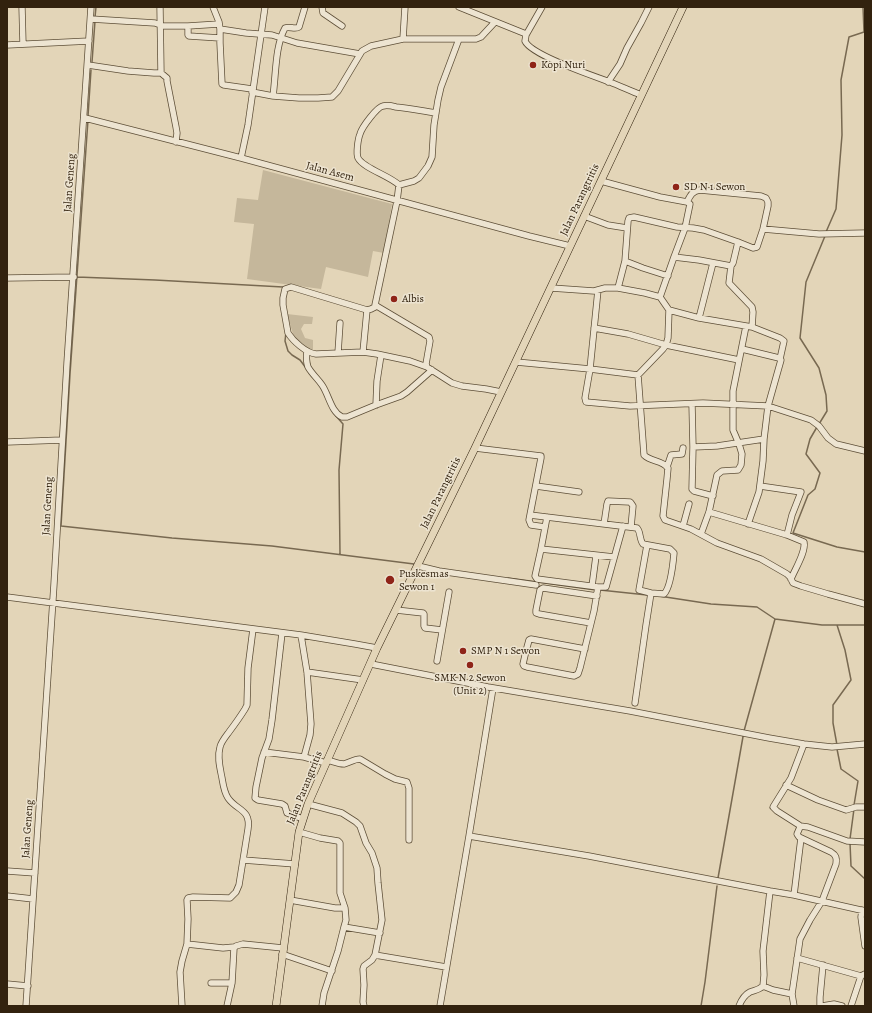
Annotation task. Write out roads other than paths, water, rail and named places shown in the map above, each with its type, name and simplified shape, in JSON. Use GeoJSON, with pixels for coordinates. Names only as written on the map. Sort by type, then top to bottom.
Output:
{"type":"FeatureCollection","features":[{"type":"Feature","properties":{"kind":"main road","name":"Jalan Parangtritis"},"geometry":{"type":"LineString","coordinates":[[276,1006],[299,832],[308,804],[377,648],[475,448],[683,7]]}},
{"type":"Feature","properties":{"kind":"street"},"geometry":{"type":"LineString","coordinates":[[22,7],[23,44]]}},
{"type":"Feature","properties":{"kind":"street","name":"Jalan Geneng"},"geometry":{"type":"LineString","coordinates":[[26,1006],[89,41],[94,19],[91,7]]}},
{"type":"Feature","properties":{"kind":"street"},"geometry":{"type":"LineString","coordinates":[[160,7],[161,73],[166,78],[168,84],[177,131],[176,142]]}},
{"type":"Feature","properties":{"kind":"street"},"geometry":{"type":"LineString","coordinates":[[212,7],[220,26],[223,85],[273,96],[318,98],[332,97],[338,91],[360,54],[371,46],[403,39],[479,38],[494,22]]}},
{"type":"Feature","properties":{"kind":"street"},"geometry":{"type":"LineString","coordinates":[[241,158],[248,125],[265,7]]}},
{"type":"Feature","properties":{"kind":"street"},"geometry":{"type":"LineString","coordinates":[[273,96],[278,50],[281,38],[285,28],[299,27],[305,7]]}},
{"type":"Feature","properties":{"kind":"street"},"geometry":{"type":"LineString","coordinates":[[322,7],[323,13],[342,26]]}},
{"type":"Feature","properties":{"kind":"street"},"geometry":{"type":"LineString","coordinates":[[403,39],[405,7]]}},
{"type":"Feature","properties":{"kind":"street"},"geometry":{"type":"LineString","coordinates":[[459,7],[474,10],[494,22],[526,34]]}},
{"type":"Feature","properties":{"kind":"street"},"geometry":{"type":"LineString","coordinates":[[542,7],[526,34],[525,42],[528,46],[581,72],[641,95]]}},
{"type":"Feature","properties":{"kind":"street"},"geometry":{"type":"LineString","coordinates":[[608,82],[620,64],[648,7]]}},
{"type":"Feature","properties":{"kind":"street"},"geometry":{"type":"LineString","coordinates":[[94,19],[154,23],[165,26],[220,26],[260,35],[272,35],[297,43],[360,54]]}},
{"type":"Feature","properties":{"kind":"street"},"geometry":{"type":"LineString","coordinates":[[188,26],[189,36],[220,38]]}},
{"type":"Feature","properties":{"kind":"street"},"geometry":{"type":"LineString","coordinates":[[436,113],[400,107],[382,106],[361,131],[358,137],[358,156],[360,160],[399,185],[414,181],[428,166],[433,152],[436,113],[441,87],[459,39]]}},
{"type":"Feature","properties":{"kind":"street"},"geometry":{"type":"LineString","coordinates":[[7,45],[89,41]]}},
{"type":"Feature","properties":{"kind":"street"},"geometry":{"type":"LineString","coordinates":[[88,64],[128,71],[161,73]]}},
{"type":"Feature","properties":{"kind":"street","name":"Jalan Asem"},"geometry":{"type":"LineString","coordinates":[[84,118],[241,158],[397,201],[570,246]]}},
{"type":"Feature","properties":{"kind":"street"},"geometry":{"type":"LineString","coordinates":[[601,181],[690,204],[685,228],[660,297]]}},
{"type":"Feature","properties":{"kind":"street"},"geometry":{"type":"LineString","coordinates":[[376,306],[375,303],[397,201],[399,185]]}},
{"type":"Feature","properties":{"kind":"street"},"geometry":{"type":"LineString","coordinates":[[618,288],[625,261],[629,218],[634,217],[677,228],[704,230],[756,248],[763,229],[768,206],[766,198],[761,196],[696,190],[691,194],[687,202]]}},
{"type":"Feature","properties":{"kind":"street"},"geometry":{"type":"LineString","coordinates":[[584,216],[608,225],[627,228]]}},
{"type":"Feature","properties":{"kind":"street"},"geometry":{"type":"LineString","coordinates":[[763,229],[819,234],[865,233]]}},
{"type":"Feature","properties":{"kind":"street"},"geometry":{"type":"LineString","coordinates":[[701,534],[710,512],[718,474],[722,471],[736,470],[740,468],[742,454],[733,430],[732,404],[739,360],[749,326],[752,309],[729,282],[730,266],[734,263],[738,242]]}},
{"type":"Feature","properties":{"kind":"street"},"geometry":{"type":"LineString","coordinates":[[674,257],[730,266]]}},
{"type":"Feature","properties":{"kind":"street"},"geometry":{"type":"LineString","coordinates":[[625,261],[668,276]]}},
{"type":"Feature","properties":{"kind":"street"},"geometry":{"type":"LineString","coordinates":[[699,318],[713,263]]}},
{"type":"Feature","properties":{"kind":"street"},"geometry":{"type":"LineString","coordinates":[[7,278],[74,277]]}},
{"type":"Feature","properties":{"kind":"street"},"geometry":{"type":"LineString","coordinates":[[376,306],[367,310],[311,294],[296,288],[288,287],[285,288],[283,298],[288,334],[307,351],[316,354],[363,352],[410,361],[429,368],[446,380],[457,385],[501,392]]}},
{"type":"Feature","properties":{"kind":"street"},"geometry":{"type":"LineString","coordinates":[[551,288],[598,290],[605,288],[618,288],[645,293],[660,297],[669,310],[699,318],[749,326],[784,341],[780,363],[768,406],[760,486],[748,524]]}},
{"type":"Feature","properties":{"kind":"street"},"geometry":{"type":"LineString","coordinates":[[598,290],[590,369],[585,401],[599,404],[641,406],[692,404],[768,406],[811,420],[819,426],[832,441],[865,452]]}},
{"type":"Feature","properties":{"kind":"street"},"geometry":{"type":"LineString","coordinates":[[376,306],[429,337],[430,341],[426,359],[429,368]]}},
{"type":"Feature","properties":{"kind":"street"},"geometry":{"type":"LineString","coordinates":[[363,352],[367,310]]}},
{"type":"Feature","properties":{"kind":"street"},"geometry":{"type":"LineString","coordinates":[[516,362],[638,374],[666,345],[668,338],[669,310]]}},
{"type":"Feature","properties":{"kind":"street"},"geometry":{"type":"LineString","coordinates":[[338,353],[340,323]]}},
{"type":"Feature","properties":{"kind":"street"},"geometry":{"type":"LineString","coordinates":[[594,328],[628,334],[666,345],[739,360]]}},
{"type":"Feature","properties":{"kind":"street"},"geometry":{"type":"LineString","coordinates":[[742,349],[780,359]]}},
{"type":"Feature","properties":{"kind":"street"},"geometry":{"type":"LineString","coordinates":[[307,351],[306,360],[311,372],[323,386],[333,407],[342,418],[401,396],[407,392],[429,368]]}},
{"type":"Feature","properties":{"kind":"street"},"geometry":{"type":"LineString","coordinates":[[376,405],[376,381],[381,355]]}},
{"type":"Feature","properties":{"kind":"street"},"geometry":{"type":"LineString","coordinates":[[638,374],[644,455],[648,458],[663,463],[667,467]]}},
{"type":"Feature","properties":{"kind":"street"},"geometry":{"type":"LineString","coordinates":[[692,404],[692,489],[694,491],[713,496]]}},
{"type":"Feature","properties":{"kind":"street"},"geometry":{"type":"LineString","coordinates":[[693,447],[739,444],[764,439]]}},
{"type":"Feature","properties":{"kind":"street"},"geometry":{"type":"LineString","coordinates":[[7,442],[62,440]]}},
{"type":"Feature","properties":{"kind":"street"},"geometry":{"type":"LineString","coordinates":[[475,448],[540,455],[541,458],[529,523],[530,525],[545,527]]}},
{"type":"Feature","properties":{"kind":"street"},"geometry":{"type":"LineString","coordinates":[[683,448],[682,454],[671,455],[667,467],[668,473],[663,518],[666,521],[691,529],[717,543],[761,559],[787,574],[795,584],[865,604]]}},
{"type":"Feature","properties":{"kind":"street"},"geometry":{"type":"LineString","coordinates":[[536,486],[578,492]]}},
{"type":"Feature","properties":{"kind":"street"},"geometry":{"type":"LineString","coordinates":[[760,486],[801,492],[792,515],[787,535]]}},
{"type":"Feature","properties":{"kind":"street"},"geometry":{"type":"LineString","coordinates":[[604,524],[608,501],[630,502],[633,506],[631,527]]}},
{"type":"Feature","properties":{"kind":"street"},"geometry":{"type":"LineString","coordinates":[[683,526],[689,504]]}},
{"type":"Feature","properties":{"kind":"street"},"geometry":{"type":"LineString","coordinates":[[710,512],[787,535],[803,542],[804,546],[802,554],[791,579]]}},
{"type":"Feature","properties":{"kind":"street"},"geometry":{"type":"LineString","coordinates":[[530,515],[638,529],[641,542],[643,544],[670,550],[674,553],[670,580],[667,591],[664,594],[651,596],[639,589],[647,545]]}},
{"type":"Feature","properties":{"kind":"street"},"geometry":{"type":"LineString","coordinates":[[547,517],[535,578],[596,591]]}},
{"type":"Feature","properties":{"kind":"street"},"geometry":{"type":"LineString","coordinates":[[591,624],[536,613],[540,590],[542,588],[596,591],[607,586],[623,526]]}},
{"type":"Feature","properties":{"kind":"street"},"geometry":{"type":"LineString","coordinates":[[541,549],[614,557]]}},
{"type":"Feature","properties":{"kind":"street"},"geometry":{"type":"LineString","coordinates":[[585,649],[531,639],[529,640],[523,664],[527,667],[576,676],[578,674],[585,649],[591,624],[596,591],[596,556]]}},
{"type":"Feature","properties":{"kind":"street"},"geometry":{"type":"LineString","coordinates":[[418,566],[439,571],[536,585]]}},
{"type":"Feature","properties":{"kind":"street"},"geometry":{"type":"LineString","coordinates":[[437,661],[448,592]]}},
{"type":"Feature","properties":{"kind":"street"},"geometry":{"type":"LineString","coordinates":[[635,703],[651,596]]}},
{"type":"Feature","properties":{"kind":"street"},"geometry":{"type":"LineString","coordinates":[[7,597],[301,635],[377,648]]}},
{"type":"Feature","properties":{"kind":"street"},"geometry":{"type":"LineString","coordinates":[[396,610],[423,613],[425,628],[442,630]]}},
{"type":"Feature","properties":{"kind":"street"},"geometry":{"type":"LineString","coordinates":[[182,1006],[180,972],[187,944],[187,900],[188,898],[193,897],[229,898],[233,896],[238,889],[249,820],[245,812],[232,802],[226,794],[220,769],[219,752],[221,744],[247,705],[248,668],[253,629]]}},
{"type":"Feature","properties":{"kind":"street"},"geometry":{"type":"LineString","coordinates":[[282,633],[272,720],[268,743],[258,774],[255,798],[258,800],[282,804],[285,806],[287,813],[303,819]]}},
{"type":"Feature","properties":{"kind":"street"},"geometry":{"type":"LineString","coordinates":[[301,635],[307,672],[311,724],[310,735],[304,757]]}},
{"type":"Feature","properties":{"kind":"street"},"geometry":{"type":"LineString","coordinates":[[371,664],[493,688],[630,711],[804,744],[832,747],[865,744]]}},
{"type":"Feature","properties":{"kind":"street"},"geometry":{"type":"LineString","coordinates":[[307,672],[363,680]]}},
{"type":"Feature","properties":{"kind":"street"},"geometry":{"type":"LineString","coordinates":[[440,1006],[493,688]]}},
{"type":"Feature","properties":{"kind":"street"},"geometry":{"type":"LineString","coordinates":[[804,744],[795,768],[773,807],[800,826],[808,827],[849,842],[865,842]]}},
{"type":"Feature","properties":{"kind":"street"},"geometry":{"type":"LineString","coordinates":[[264,752],[345,764],[360,759],[395,779],[408,782],[409,840]]}},
{"type":"Feature","properties":{"kind":"street"},"geometry":{"type":"LineString","coordinates":[[786,785],[818,800],[846,810],[865,808]]}},
{"type":"Feature","properties":{"kind":"street"},"geometry":{"type":"LineString","coordinates":[[308,804],[342,813],[353,819],[360,826],[377,868],[382,920],[375,955],[372,960],[364,966],[363,970],[364,1006]]}},
{"type":"Feature","properties":{"kind":"street"},"geometry":{"type":"LineString","coordinates":[[794,1006],[792,994],[801,936],[822,901],[837,858],[836,855],[831,852],[799,837],[797,834],[800,826]]}},
{"type":"Feature","properties":{"kind":"street"},"geometry":{"type":"LineString","coordinates":[[299,832],[338,841],[340,843],[340,893],[345,908],[346,920],[332,971],[324,993],[322,1006]]}},
{"type":"Feature","properties":{"kind":"street"},"geometry":{"type":"LineString","coordinates":[[469,836],[589,856],[794,895],[863,910],[861,918],[865,946]]}},
{"type":"Feature","properties":{"kind":"street"},"geometry":{"type":"LineString","coordinates":[[794,895],[801,838]]}},
{"type":"Feature","properties":{"kind":"street"},"geometry":{"type":"LineString","coordinates":[[243,860],[295,864]]}},
{"type":"Feature","properties":{"kind":"street"},"geometry":{"type":"LineString","coordinates":[[7,871],[35,873]]}},
{"type":"Feature","properties":{"kind":"street"},"geometry":{"type":"LineString","coordinates":[[739,1006],[746,995],[759,990],[763,986],[763,951],[770,891]]}},
{"type":"Feature","properties":{"kind":"street"},"geometry":{"type":"LineString","coordinates":[[7,896],[33,899]]}},
{"type":"Feature","properties":{"kind":"street"},"geometry":{"type":"LineString","coordinates":[[290,900],[335,908],[345,908]]}},
{"type":"Feature","properties":{"kind":"street"},"geometry":{"type":"LineString","coordinates":[[344,926],[380,933]]}},
{"type":"Feature","properties":{"kind":"street"},"geometry":{"type":"LineString","coordinates":[[187,944],[223,948],[243,944],[283,951],[332,971]]}},
{"type":"Feature","properties":{"kind":"street"},"geometry":{"type":"LineString","coordinates":[[227,1006],[232,983],[234,947]]}},
{"type":"Feature","properties":{"kind":"street"},"geometry":{"type":"LineString","coordinates":[[375,955],[446,967]]}},
{"type":"Feature","properties":{"kind":"street"},"geometry":{"type":"LineString","coordinates":[[797,958],[863,975],[851,1006]]}},
{"type":"Feature","properties":{"kind":"street"},"geometry":{"type":"LineString","coordinates":[[823,965],[820,997],[821,1006],[834,1004],[842,1006]]}},
{"type":"Feature","properties":{"kind":"street"},"geometry":{"type":"LineString","coordinates":[[211,983],[232,983]]}},
{"type":"Feature","properties":{"kind":"street"},"geometry":{"type":"LineString","coordinates":[[7,984],[28,986]]}},
{"type":"Feature","properties":{"kind":"street"},"geometry":{"type":"LineString","coordinates":[[763,986],[792,994]]}},
{"type":"Feature","properties":{"kind":"waterway"},"geometry":{"type":"LineString","coordinates":[[95,17],[96,7]]}},
{"type":"Feature","properties":{"kind":"waterway"},"geometry":{"type":"LineString","coordinates":[[826,232],[836,209],[842,135],[841,80],[849,37],[864,32],[863,7]]}},
{"type":"Feature","properties":{"kind":"waterway"},"geometry":{"type":"LineString","coordinates":[[92,62],[95,21]]}},
{"type":"Feature","properties":{"kind":"waterway"},"geometry":{"type":"LineString","coordinates":[[88,116],[91,70]]}},
{"type":"Feature","properties":{"kind":"waterway"},"geometry":{"type":"LineString","coordinates":[[88,120],[61,526],[172,538],[272,546],[414,564]]}},
{"type":"Feature","properties":{"kind":"waterway"},"geometry":{"type":"LineString","coordinates":[[819,424],[827,411],[826,395],[819,368],[800,338],[806,282],[825,236]]}},
{"type":"Feature","properties":{"kind":"waterway"},"geometry":{"type":"LineString","coordinates":[[77,277],[283,287],[283,289]]}},
{"type":"Feature","properties":{"kind":"waterway"},"geometry":{"type":"LineString","coordinates":[[286,332],[285,341],[288,351],[300,360],[306,368]]}},
{"type":"Feature","properties":{"kind":"waterway"},"geometry":{"type":"LineString","coordinates":[[336,416],[343,424],[339,470],[340,554]]}},
{"type":"Feature","properties":{"kind":"waterway"},"geometry":{"type":"LineString","coordinates":[[817,427],[810,439],[806,454],[820,473],[815,489],[808,495],[793,533],[837,547],[865,552]]}},
{"type":"Feature","properties":{"kind":"waterway"},"geometry":{"type":"LineString","coordinates":[[508,578],[596,590]]}},
{"type":"Feature","properties":{"kind":"waterway"},"geometry":{"type":"LineString","coordinates":[[600,590],[647,595]]}},
{"type":"Feature","properties":{"kind":"waterway"},"geometry":{"type":"LineString","coordinates":[[659,596],[711,604],[757,607],[775,619],[822,625],[865,625]]}},
{"type":"Feature","properties":{"kind":"waterway"},"geometry":{"type":"LineString","coordinates":[[718,878],[744,731],[775,619]]}},
{"type":"Feature","properties":{"kind":"waterway"},"geometry":{"type":"LineString","coordinates":[[837,625],[845,650],[851,680],[833,705],[833,723],[837,745]]}},
{"type":"Feature","properties":{"kind":"waterway"},"geometry":{"type":"LineString","coordinates":[[837,749],[841,769],[858,781],[854,805]]}},
{"type":"Feature","properties":{"kind":"waterway"},"geometry":{"type":"LineString","coordinates":[[850,839],[854,809]]}},
{"type":"Feature","properties":{"kind":"waterway"},"geometry":{"type":"LineString","coordinates":[[850,843],[851,866],[865,879]]}},
{"type":"Feature","properties":{"kind":"waterway"},"geometry":{"type":"LineString","coordinates":[[701,1006],[717,886]]}},
{"type":"Feature","properties":{"kind":"place","name":"Kopi Nuri"},"geometry":{"type":"Point","coordinates":[533,65]}},
{"type":"Feature","properties":{"kind":"place","name":"SD N 1 Sewon"},"geometry":{"type":"Point","coordinates":[676,187]}},
{"type":"Feature","properties":{"kind":"place","name":"Albis"},"geometry":{"type":"Point","coordinates":[394,299]}},
{"type":"Feature","properties":{"kind":"place","name":"Puskesmas Sewon 1"},"geometry":{"type":"Point","coordinates":[390,580]}},
{"type":"Feature","properties":{"kind":"place","name":"SMP N 1 Sewon"},"geometry":{"type":"Point","coordinates":[463,651]}},
{"type":"Feature","properties":{"kind":"place","name":"SMK N 2 Sewon (Unit 2)"},"geometry":{"type":"Point","coordinates":[470,665]}}]}
